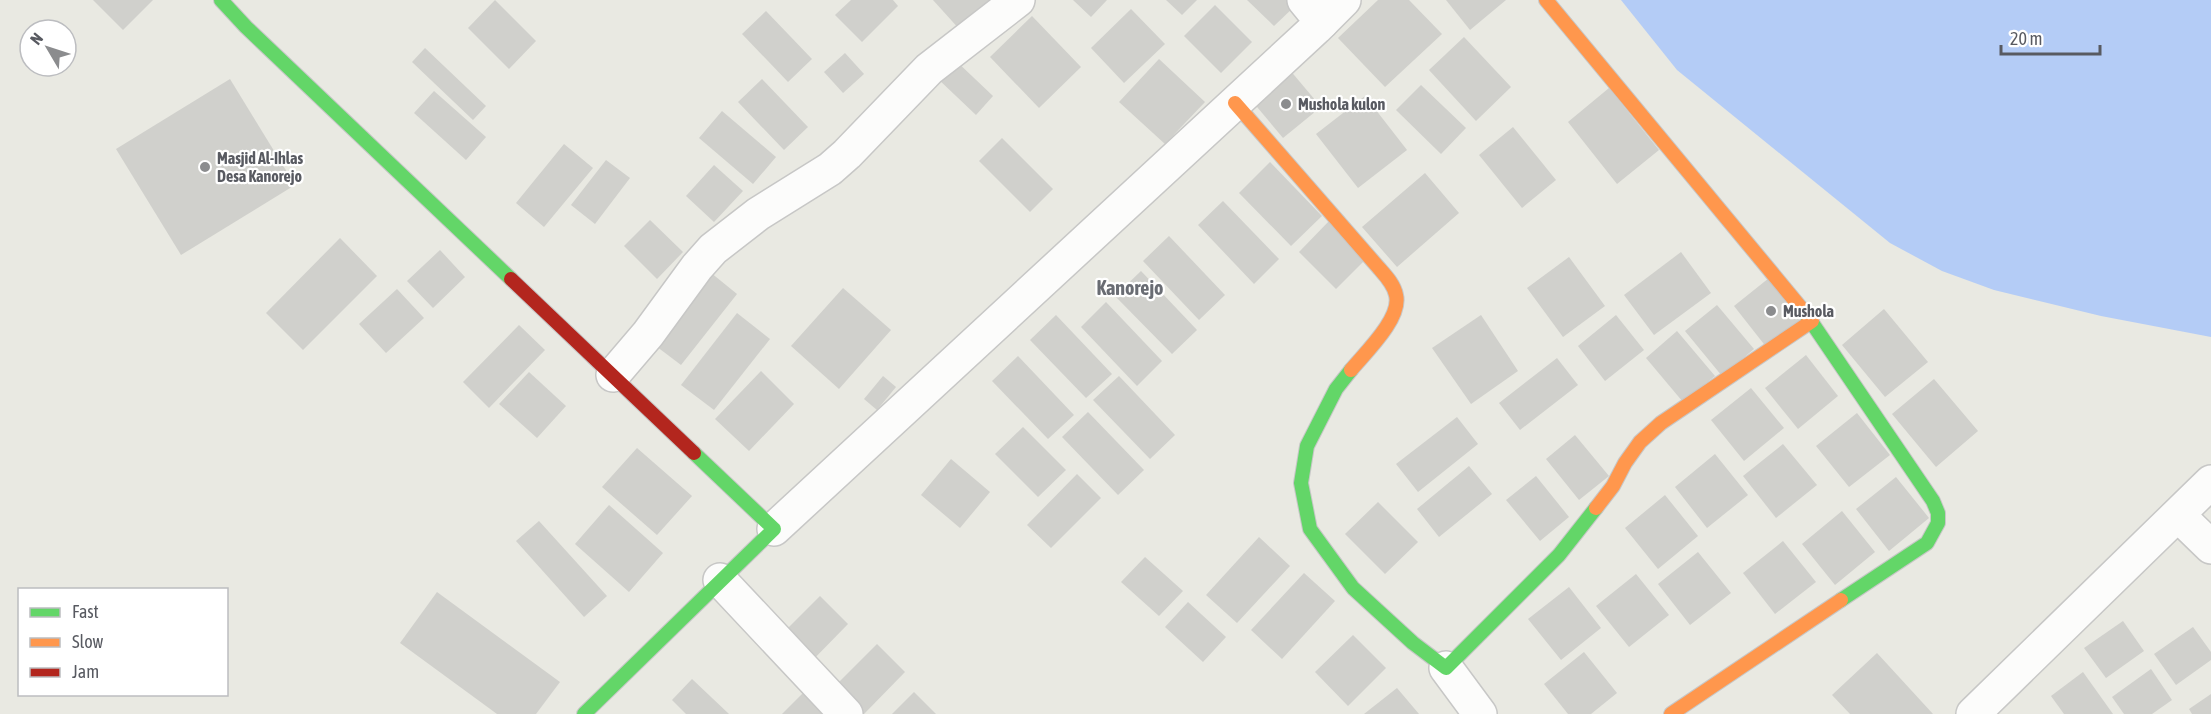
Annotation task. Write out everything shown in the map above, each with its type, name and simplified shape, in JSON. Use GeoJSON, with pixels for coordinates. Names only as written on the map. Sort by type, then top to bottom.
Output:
{"type":"FeatureCollection","features":[{"type":"Feature","properties":{"kind":"street"},"geometry":{"type":"LineString","coordinates":[[221,0],[246,27],[774,529]]}},
{"type":"Feature","properties":{"kind":"street"},"geometry":{"type":"LineString","coordinates":[[613,375],[648,334],[713,249],[758,214],[830,169],[929,69],[1018,0]]}},
{"type":"Feature","properties":{"kind":"street"},"geometry":{"type":"LineString","coordinates":[[1545,0],[1812,321],[1939,513],[1939,522],[1927,543],[1671,714]]}},
{"type":"Feature","properties":{"kind":"street"},"geometry":{"type":"LineString","coordinates":[[584,714],[774,529],[1235,103],[1323,7]]}},
{"type":"Feature","properties":{"kind":"street"},"geometry":{"type":"LineString","coordinates":[[1235,103],[1378,267],[1398,298],[1393,318],[1336,388],[1307,446],[1301,483],[1310,529],[1353,588],[1413,643],[1446,668],[1480,714]]}},
{"type":"Feature","properties":{"kind":"street"},"geometry":{"type":"LineString","coordinates":[[1446,668],[1559,555],[1601,504],[1625,463],[1647,435],[1660,423],[1812,321]]}},
{"type":"Feature","properties":{"kind":"street"},"geometry":{"type":"LineString","coordinates":[[1973,714],[2211,482]]}},
{"type":"Feature","properties":{"kind":"street"},"geometry":{"type":"LineString","coordinates":[[2178,515],[2211,547]]}},
{"type":"Feature","properties":{"kind":"street"},"geometry":{"type":"LineString","coordinates":[[720,580],[846,714]]}},
{"type":"Feature","properties":{"kind":"water"},"geometry":{"type":"Polygon","coordinates":[[[1621,0],[2211,0],[2211,337],[2101,316],[1994,290],[1942,271],[1890,243],[1677,70],[1621,0]]]}},
{"type":"Feature","properties":{"kind":"building"},"geometry":{"type":"Polygon","coordinates":[[[93,0],[153,0],[123,30],[93,0]]]}},
{"type":"Feature","properties":{"kind":"building"},"geometry":{"type":"Polygon","coordinates":[[[495,0],[536,41],[509,69],[468,28],[495,0]]]}},
{"type":"Feature","properties":{"kind":"building"},"geometry":{"type":"Polygon","coordinates":[[[851,0],[893,0],[898,6],[862,42],[835,15],[851,0]]]}},
{"type":"Feature","properties":{"kind":"building"},"geometry":{"type":"Polygon","coordinates":[[[933,0],[994,0],[961,31],[933,0]]]}},
{"type":"Feature","properties":{"kind":"building"},"geometry":{"type":"Polygon","coordinates":[[[1073,0],[1107,0],[1091,17],[1073,0]]]}},
{"type":"Feature","properties":{"kind":"building"},"geometry":{"type":"Polygon","coordinates":[[[1166,0],[1197,0],[1182,15],[1166,0]]]}},
{"type":"Feature","properties":{"kind":"building"},"geometry":{"type":"Polygon","coordinates":[[[1247,0],[1287,0],[1294,7],[1274,26],[1247,0]]]}},
{"type":"Feature","properties":{"kind":"building"},"geometry":{"type":"Polygon","coordinates":[[[1378,0],[1409,0],[1442,34],[1385,87],[1338,38],[1378,0]]]}},
{"type":"Feature","properties":{"kind":"building"},"geometry":{"type":"Polygon","coordinates":[[[1446,0],[1506,0],[1470,30],[1446,0]]]}},
{"type":"Feature","properties":{"kind":"building"},"geometry":{"type":"Polygon","coordinates":[[[1215,5],[1252,42],[1221,73],[1184,36],[1215,5]]]}},
{"type":"Feature","properties":{"kind":"building"},"geometry":{"type":"Polygon","coordinates":[[[1131,9],[1165,44],[1124,83],[1091,48],[1131,9]]]}},
{"type":"Feature","properties":{"kind":"building"},"geometry":{"type":"Polygon","coordinates":[[[766,11],[812,59],[788,82],[742,34],[766,11]]]}},
{"type":"Feature","properties":{"kind":"building"},"geometry":{"type":"Polygon","coordinates":[[[1032,16],[1081,67],[1039,108],[990,57],[1032,16]]]}},
{"type":"Feature","properties":{"kind":"building"},"geometry":{"type":"Polygon","coordinates":[[[1464,37],[1511,87],[1476,121],[1429,70],[1464,37]]]}},
{"type":"Feature","properties":{"kind":"building"},"geometry":{"type":"Polygon","coordinates":[[[425,48],[486,106],[473,120],[412,62],[425,48]]]}},
{"type":"Feature","properties":{"kind":"building"},"geometry":{"type":"Polygon","coordinates":[[[845,53],[864,74],[843,93],[824,72],[845,53]]]}},
{"type":"Feature","properties":{"kind":"building"},"geometry":{"type":"Polygon","coordinates":[[[954,59],[993,96],[976,115],[936,77],[954,59]]]}},
{"type":"Feature","properties":{"kind":"building"},"geometry":{"type":"Polygon","coordinates":[[[1159,59],[1205,102],[1165,144],[1119,102],[1159,59]]]}},
{"type":"Feature","properties":{"kind":"building","name":"Mushola kulon"},"geometry":{"type":"Polygon","coordinates":[[[1289,69],[1321,107],[1283,138],[1252,101],[1289,69]]]}},
{"type":"Feature","properties":{"kind":"building","name":"Masjid Al-Ihlas Desa Kanorejo"},"geometry":{"type":"Polygon","coordinates":[[[230,79],[295,185],[181,255],[116,149],[230,79]]]}},
{"type":"Feature","properties":{"kind":"building"},"geometry":{"type":"Polygon","coordinates":[[[762,79],[808,127],[784,150],[738,102],[762,79]]]}},
{"type":"Feature","properties":{"kind":"building"},"geometry":{"type":"Polygon","coordinates":[[[1421,85],[1466,128],[1441,154],[1396,110],[1421,85]]]}},
{"type":"Feature","properties":{"kind":"building"},"geometry":{"type":"Polygon","coordinates":[[[1609,88],[1659,150],[1617,184],[1568,122],[1609,88]]]}},
{"type":"Feature","properties":{"kind":"building"},"geometry":{"type":"Polygon","coordinates":[[[434,91],[486,137],[466,160],[414,113],[434,91]]]}},
{"type":"Feature","properties":{"kind":"building"},"geometry":{"type":"Polygon","coordinates":[[[1365,96],[1407,150],[1358,188],[1316,134],[1365,96]]]}},
{"type":"Feature","properties":{"kind":"building"},"geometry":{"type":"Polygon","coordinates":[[[722,111],[776,157],[753,184],[699,138],[722,111]]]}},
{"type":"Feature","properties":{"kind":"building"},"geometry":{"type":"Polygon","coordinates":[[[1513,127],[1556,180],[1522,208],[1479,155],[1513,127]]]}},
{"type":"Feature","properties":{"kind":"building"},"geometry":{"type":"Polygon","coordinates":[[[1002,138],[1053,189],[1030,212],[979,161],[1002,138]]]}},
{"type":"Feature","properties":{"kind":"building"},"geometry":{"type":"Polygon","coordinates":[[[564,144],[593,168],[544,227],[516,203],[564,144]]]}},
{"type":"Feature","properties":{"kind":"building"},"geometry":{"type":"Polygon","coordinates":[[[606,160],[630,178],[595,224],[571,205],[606,160]]]}},
{"type":"Feature","properties":{"kind":"building"},"geometry":{"type":"Polygon","coordinates":[[[1270,162],[1322,216],[1291,246],[1239,193],[1270,162]]]}},
{"type":"Feature","properties":{"kind":"building"},"geometry":{"type":"Polygon","coordinates":[[[714,165],[743,191],[714,222],[686,196],[714,165]]]}},
{"type":"Feature","properties":{"kind":"building"},"geometry":{"type":"Polygon","coordinates":[[[1425,173],[1459,213],[1397,267],[1362,227],[1425,173]]]}},
{"type":"Feature","properties":{"kind":"building"},"geometry":{"type":"Polygon","coordinates":[[[1223,201],[1279,259],[1254,284],[1198,225],[1223,201]]]}},
{"type":"Feature","properties":{"kind":"building"},"geometry":{"type":"Polygon","coordinates":[[[1331,219],[1368,257],[1336,289],[1299,252],[1331,219]]]}},
{"type":"Feature","properties":{"kind":"building"},"geometry":{"type":"Polygon","coordinates":[[[650,220],[683,252],[657,279],[624,246],[650,220]]]}},
{"type":"Feature","properties":{"kind":"building"},"geometry":{"type":"Polygon","coordinates":[[[1169,236],[1225,295],[1199,320],[1143,261],[1169,236]]]}},
{"type":"Feature","properties":{"kind":"building"},"geometry":{"type":"Polygon","coordinates":[[[340,238],[377,276],[303,350],[266,313],[340,238]]]}},
{"type":"Feature","properties":{"kind":"building"},"geometry":{"type":"Polygon","coordinates":[[[440,250],[465,277],[433,308],[407,281],[440,250]]]}},
{"type":"Feature","properties":{"kind":"building"},"geometry":{"type":"Polygon","coordinates":[[[1681,252],[1711,293],[1654,335],[1624,295],[1681,252]]]}},
{"type":"Feature","properties":{"kind":"building"},"geometry":{"type":"Polygon","coordinates":[[[1569,257],[1605,306],[1563,337],[1527,288],[1569,257]]]}},
{"type":"Feature","properties":{"kind":"building"},"geometry":{"type":"Polygon","coordinates":[[[705,268],[737,294],[681,365],[648,340],[705,268]]]}},
{"type":"Feature","properties":{"kind":"building"},"geometry":{"type":"Polygon","coordinates":[[[1141,271],[1197,330],[1172,354],[1115,296],[1141,271]]]}},
{"type":"Feature","properties":{"kind":"building","name":"Mushola"},"geometry":{"type":"Polygon","coordinates":[[[1774,274],[1808,315],[1767,348],[1734,306],[1774,274]]]}},
{"type":"Feature","properties":{"kind":"building"},"geometry":{"type":"Polygon","coordinates":[[[843,288],[891,330],[839,389],[791,346],[843,288]]]}},
{"type":"Feature","properties":{"kind":"building"},"geometry":{"type":"Polygon","coordinates":[[[397,289],[424,318],[386,353],[359,324],[397,289]]]}},
{"type":"Feature","properties":{"kind":"building"},"geometry":{"type":"Polygon","coordinates":[[[1106,302],[1162,361],[1137,386],[1081,327],[1106,302]]]}},
{"type":"Feature","properties":{"kind":"building"},"geometry":{"type":"Polygon","coordinates":[[[1717,305],[1754,349],[1722,376],[1685,331],[1717,305]]]}},
{"type":"Feature","properties":{"kind":"building"},"geometry":{"type":"Polygon","coordinates":[[[1884,309],[1928,362],[1885,397],[1842,345],[1884,309]]]}},
{"type":"Feature","properties":{"kind":"building"},"geometry":{"type":"Polygon","coordinates":[[[737,313],[770,339],[714,410],[681,385],[737,313]]]}},
{"type":"Feature","properties":{"kind":"building"},"geometry":{"type":"Polygon","coordinates":[[[1056,315],[1112,374],[1086,398],[1030,340],[1056,315]]]}},
{"type":"Feature","properties":{"kind":"building"},"geometry":{"type":"Polygon","coordinates":[[[1481,315],[1518,371],[1471,404],[1432,348],[1481,315]]]}},
{"type":"Feature","properties":{"kind":"building"},"geometry":{"type":"Polygon","coordinates":[[[1616,315],[1644,350],[1605,381],[1578,346],[1616,315]]]}},
{"type":"Feature","properties":{"kind":"building"},"geometry":{"type":"Polygon","coordinates":[[[519,325],[545,350],[489,408],[463,382],[519,325]]]}},
{"type":"Feature","properties":{"kind":"building"},"geometry":{"type":"Polygon","coordinates":[[[1677,331],[1715,376],[1683,402],[1646,358],[1677,331]]]}},
{"type":"Feature","properties":{"kind":"building"},"geometry":{"type":"Polygon","coordinates":[[[1806,355],[1838,396],[1798,429],[1765,388],[1806,355]]]}},
{"type":"Feature","properties":{"kind":"building"},"geometry":{"type":"Polygon","coordinates":[[[1018,356],[1074,415],[1048,439],[992,381],[1018,356]]]}},
{"type":"Feature","properties":{"kind":"building"},"geometry":{"type":"Polygon","coordinates":[[[1557,358],[1578,385],[1520,430],[1499,403],[1557,358]]]}},
{"type":"Feature","properties":{"kind":"building"},"geometry":{"type":"Polygon","coordinates":[[[761,371],[794,404],[749,451],[715,419],[761,371]]]}},
{"type":"Feature","properties":{"kind":"building"},"geometry":{"type":"Polygon","coordinates":[[[529,372],[566,406],[537,438],[499,404],[529,372]]]}},
{"type":"Feature","properties":{"kind":"building"},"geometry":{"type":"Polygon","coordinates":[[[883,376],[896,387],[877,410],[864,399],[883,376]]]}},
{"type":"Feature","properties":{"kind":"building"},"geometry":{"type":"Polygon","coordinates":[[[1119,376],[1175,435],[1150,459],[1093,400],[1119,376]]]}},
{"type":"Feature","properties":{"kind":"building"},"geometry":{"type":"Polygon","coordinates":[[[1934,379],[1978,431],[1936,467],[1892,414],[1934,379]]]}},
{"type":"Feature","properties":{"kind":"building"},"geometry":{"type":"Polygon","coordinates":[[[1751,388],[1784,428],[1744,461],[1711,420],[1751,388]]]}},
{"type":"Feature","properties":{"kind":"building"},"geometry":{"type":"Polygon","coordinates":[[[1088,412],[1144,470],[1118,495],[1062,437],[1088,412]]]}},
{"type":"Feature","properties":{"kind":"building"},"geometry":{"type":"Polygon","coordinates":[[[1857,413],[1890,455],[1849,487],[1816,446],[1857,413]]]}},
{"type":"Feature","properties":{"kind":"building"},"geometry":{"type":"Polygon","coordinates":[[[1457,417],[1478,444],[1418,492],[1396,464],[1457,417]]]}},
{"type":"Feature","properties":{"kind":"building"},"geometry":{"type":"Polygon","coordinates":[[[1023,427],[1066,470],[1038,497],[995,454],[1023,427]]]}},
{"type":"Feature","properties":{"kind":"building"},"geometry":{"type":"Polygon","coordinates":[[[1575,435],[1609,476],[1579,500],[1546,459],[1575,435]]]}},
{"type":"Feature","properties":{"kind":"building"},"geometry":{"type":"Polygon","coordinates":[[[1783,444],[1817,485],[1776,518],[1743,476],[1783,444]]]}},
{"type":"Feature","properties":{"kind":"building"},"geometry":{"type":"Polygon","coordinates":[[[637,448],[692,496],[657,535],[602,487],[637,448]]]}},
{"type":"Feature","properties":{"kind":"building"},"geometry":{"type":"Polygon","coordinates":[[[1715,454],[1748,495],[1707,528],[1675,487],[1715,454]]]}},
{"type":"Feature","properties":{"kind":"building"},"geometry":{"type":"Polygon","coordinates":[[[951,459],[990,492],[960,528],[921,495],[951,459]]]}},
{"type":"Feature","properties":{"kind":"building"},"geometry":{"type":"Polygon","coordinates":[[[1469,466],[1492,494],[1439,537],[1417,509],[1469,466]]]}},
{"type":"Feature","properties":{"kind":"building"},"geometry":{"type":"Polygon","coordinates":[[[1077,474],[1101,498],[1051,548],[1027,525],[1077,474]]]}},
{"type":"Feature","properties":{"kind":"building"},"geometry":{"type":"Polygon","coordinates":[[[1536,476],[1569,517],[1540,541],[1506,500],[1536,476]]]}},
{"type":"Feature","properties":{"kind":"building"},"geometry":{"type":"Polygon","coordinates":[[[1896,477],[1929,518],[1889,551],[1856,509],[1896,477]]]}},
{"type":"Feature","properties":{"kind":"building"},"geometry":{"type":"Polygon","coordinates":[[[1665,495],[1698,536],[1658,569],[1625,528],[1665,495]]]}},
{"type":"Feature","properties":{"kind":"building"},"geometry":{"type":"Polygon","coordinates":[[[1378,502],[1418,542],[1385,574],[1345,534],[1378,502]]]}},
{"type":"Feature","properties":{"kind":"building"},"geometry":{"type":"Polygon","coordinates":[[[609,505],[663,553],[629,592],[575,544],[609,505]]]}},
{"type":"Feature","properties":{"kind":"building"},"geometry":{"type":"Polygon","coordinates":[[[1842,511],[1875,552],[1835,585],[1802,544],[1842,511]]]}},
{"type":"Feature","properties":{"kind":"building"},"geometry":{"type":"Polygon","coordinates":[[[539,521],[607,596],[584,617],[516,541],[539,521]]]}},
{"type":"Feature","properties":{"kind":"building"},"geometry":{"type":"Polygon","coordinates":[[[1259,537],[1290,566],[1237,623],[1206,595],[1259,537]]]}},
{"type":"Feature","properties":{"kind":"building"},"geometry":{"type":"Polygon","coordinates":[[[1783,541],[1816,582],[1775,614],[1743,573],[1783,541]]]}},
{"type":"Feature","properties":{"kind":"building"},"geometry":{"type":"Polygon","coordinates":[[[1698,552],[1731,593],[1690,625],[1658,584],[1698,552]]]}},
{"type":"Feature","properties":{"kind":"building"},"geometry":{"type":"Polygon","coordinates":[[[1145,557],[1183,591],[1159,616],[1121,582],[1145,557]]]}},
{"type":"Feature","properties":{"kind":"building"},"geometry":{"type":"Polygon","coordinates":[[[1304,573],[1335,601],[1282,659],[1251,630],[1304,573]]]}},
{"type":"Feature","properties":{"kind":"building"},"geometry":{"type":"Polygon","coordinates":[[[1636,574],[1669,615],[1629,647],[1596,606],[1636,574]]]}},
{"type":"Feature","properties":{"kind":"building"},"geometry":{"type":"Polygon","coordinates":[[[1569,587],[1601,628],[1561,660],[1528,619],[1569,587]]]}},
{"type":"Feature","properties":{"kind":"building"},"geometry":{"type":"Polygon","coordinates":[[[437,592],[560,682],[536,714],[497,714],[400,643],[437,592]]]}},
{"type":"Feature","properties":{"kind":"building"},"geometry":{"type":"Polygon","coordinates":[[[820,596],[848,624],[804,669],[776,640],[820,596]]]}},
{"type":"Feature","properties":{"kind":"building"},"geometry":{"type":"Polygon","coordinates":[[[1188,602],[1226,637],[1203,662],[1165,627],[1188,602]]]}},
{"type":"Feature","properties":{"kind":"building"},"geometry":{"type":"Polygon","coordinates":[[[2123,621],[2144,651],[2106,678],[2084,648],[2123,621]]]}},
{"type":"Feature","properties":{"kind":"building"},"geometry":{"type":"Polygon","coordinates":[[[2193,627],[2211,652],[2211,660],[2176,685],[2154,654],[2193,627]]]}},
{"type":"Feature","properties":{"kind":"building"},"geometry":{"type":"Polygon","coordinates":[[[1353,635],[1386,668],[1348,706],[1315,672],[1353,635]]]}},
{"type":"Feature","properties":{"kind":"building"},"geometry":{"type":"Polygon","coordinates":[[[877,644],[905,672],[864,714],[858,714],[833,688],[877,644]]]}},
{"type":"Feature","properties":{"kind":"building"},"geometry":{"type":"Polygon","coordinates":[[[1584,652],[1617,693],[1591,714],[1568,714],[1544,684],[1584,652]]]}},
{"type":"Feature","properties":{"kind":"building"},"geometry":{"type":"Polygon","coordinates":[[[1877,653],[1933,714],[1850,714],[1832,695],[1877,653]]]}},
{"type":"Feature","properties":{"kind":"building"},"geometry":{"type":"Polygon","coordinates":[[[2151,669],[2172,700],[2152,714],[2124,714],[2112,697],[2151,669]]]}},
{"type":"Feature","properties":{"kind":"building"},"geometry":{"type":"Polygon","coordinates":[[[2083,672],[2113,714],[2064,714],[2051,696],[2083,672]]]}},
{"type":"Feature","properties":{"kind":"building"},"geometry":{"type":"Polygon","coordinates":[[[692,679],[729,714],[686,714],[672,700],[692,679]]]}},
{"type":"Feature","properties":{"kind":"building"},"geometry":{"type":"Polygon","coordinates":[[[1397,688],[1419,714],[1364,714],[1397,688]]]}},
{"type":"Feature","properties":{"kind":"building"},"geometry":{"type":"Polygon","coordinates":[[[805,691],[828,714],[782,714],[805,691]]]}},
{"type":"Feature","properties":{"kind":"building"},"geometry":{"type":"Polygon","coordinates":[[[914,692],[936,714],[892,714],[914,692]]]}},
{"type":"Feature","properties":{"kind":"building"},"geometry":{"type":"Polygon","coordinates":[[[2211,694],[2211,714],[2192,714],[2189,709],[2211,694]]]}},
{"type":"Feature","properties":{"kind":"traffic: fast"},"geometry":{"type":"LineString","coordinates":[[221,0],[246,27],[511,279]]}},
{"type":"Feature","properties":{"kind":"traffic: fast"},"geometry":{"type":"LineString","coordinates":[[1806,314],[1933,501],[1938,513],[1938,523],[1927,543],[1841,600]]}},
{"type":"Feature","properties":{"kind":"traffic: fast"},"geometry":{"type":"LineString","coordinates":[[1351,370],[1336,389],[1307,446],[1301,483],[1310,529],[1353,588],[1413,643],[1446,668],[1559,555],[1596,508]]}},
{"type":"Feature","properties":{"kind":"traffic: fast"},"geometry":{"type":"LineString","coordinates":[[584,714],[774,529],[694,453]]}},
{"type":"Feature","properties":{"kind":"traffic: slow"},"geometry":{"type":"LineString","coordinates":[[1546,0],[1806,314]]}},
{"type":"Feature","properties":{"kind":"traffic: slow"},"geometry":{"type":"LineString","coordinates":[[1235,103],[1393,287],[1396,304],[1388,324],[1351,370]]}},
{"type":"Feature","properties":{"kind":"traffic: slow"},"geometry":{"type":"LineString","coordinates":[[1596,508],[1613,486],[1625,463],[1640,442],[1661,423],[1812,321]]}},
{"type":"Feature","properties":{"kind":"traffic: slow"},"geometry":{"type":"LineString","coordinates":[[1671,714],[1841,600]]}},
{"type":"Feature","properties":{"kind":"traffic: jam"},"geometry":{"type":"LineString","coordinates":[[511,279],[694,453]]}},
{"type":"Feature","properties":{"kind":"place","name":"Mushola kulon"},"geometry":{"type":"Point","coordinates":[1286,104]}},
{"type":"Feature","properties":{"kind":"place","name":"Masjid Al-Ihlas Desa Kanorejo"},"geometry":{"type":"Point","coordinates":[205,167]}},
{"type":"Feature","properties":{"kind":"place","name":"Mushola"},"geometry":{"type":"Point","coordinates":[1771,311]}},
{"type":"Feature","properties":{"kind":"district","name":"Kanorejo"},"geometry":{"type":"Point","coordinates":[1130,288]}}]}
